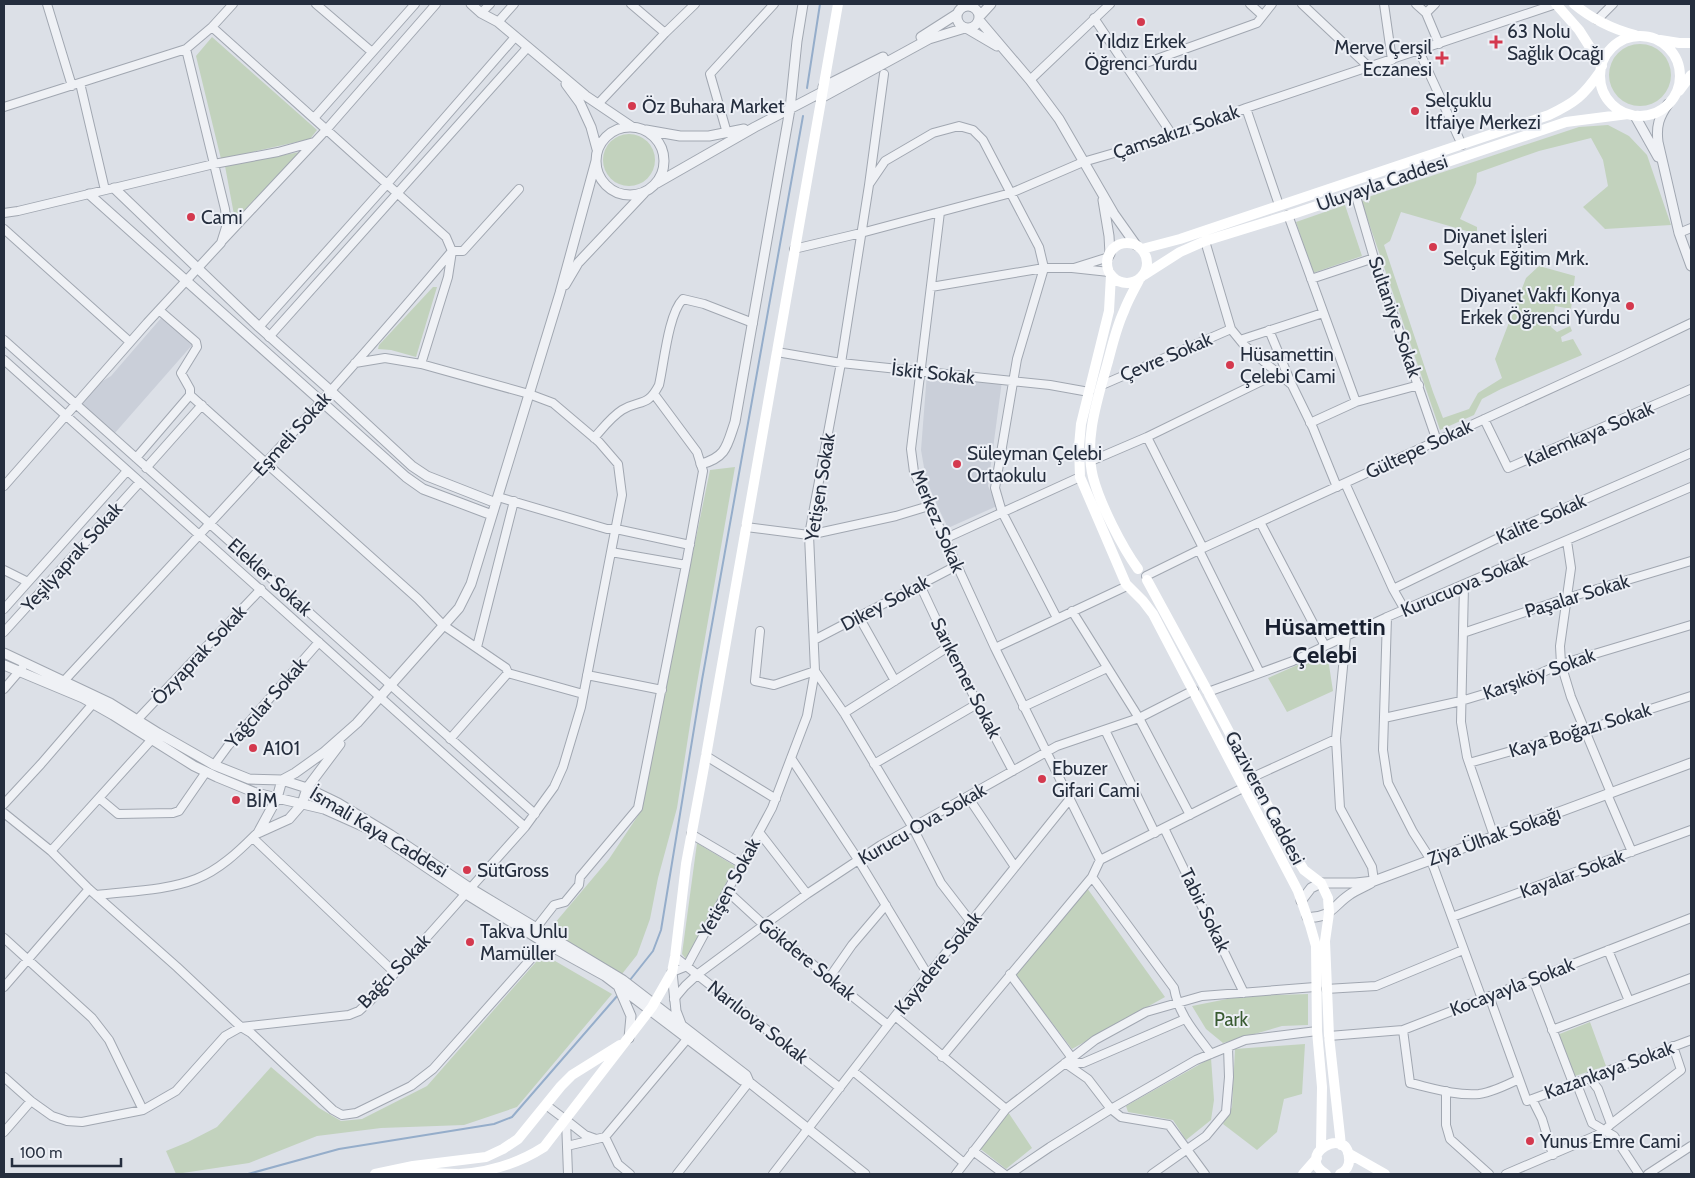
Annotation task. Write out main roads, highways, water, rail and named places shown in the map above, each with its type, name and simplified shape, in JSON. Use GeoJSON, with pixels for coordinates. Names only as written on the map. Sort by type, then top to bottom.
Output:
{"type":"FeatureCollection","features":[{"type":"Feature","properties":{"kind":"main road"},"geometry":{"type":"LineString","coordinates":[[388,1170],[414,1173],[473,1173],[500,1167],[533,1154],[544,1147],[652,1007],[672,972],[691,834],[838,4]]}},
{"type":"Feature","properties":{"kind":"main road"},"geometry":{"type":"LineString","coordinates":[[1556,4],[1579,30],[1601,69],[1602,88],[1606,98],[1623,113],[1631,115],[1653,113],[1668,104],[1691,75]]}},
{"type":"Feature","properties":{"kind":"main road"},"geometry":{"type":"LineString","coordinates":[[1574,4],[1616,30],[1638,36],[1679,43],[1691,43]]}},
{"type":"Feature","properties":{"kind":"main road"},"geometry":{"type":"LineString","coordinates":[[1601,69],[1609,51],[1617,43],[1627,38],[1638,36]]}},
{"type":"Feature","properties":{"kind":"main road"},"geometry":{"type":"LineString","coordinates":[[1657,39],[1673,52],[1678,62],[1680,84],[1675,95]]}},
{"type":"Feature","properties":{"kind":"main road","name":"Uluyayla Caddesi"},"geometry":{"type":"LineString","coordinates":[[1139,247],[1180,239],[1549,115],[1570,105],[1586,92],[1601,69]]}},
{"type":"Feature","properties":{"kind":"main road","name":"Uluyayla Caddesi"},"geometry":{"type":"LineString","coordinates":[[1142,277],[1180,252],[1205,241],[1566,122],[1631,115]]}},
{"type":"Feature","properties":{"kind":"main road"},"geometry":{"type":"LineString","coordinates":[[1130,243],[1139,247],[1146,255],[1148,262],[1142,277],[1127,284],[1121,283],[1110,274],[1107,266],[1109,255],[1118,245],[1130,243]]}},
{"type":"Feature","properties":{"kind":"main road","name":"Gaziveren Caddesi"},"geometry":{"type":"LineString","coordinates":[[1110,274],[1109,311],[1081,424],[1079,446],[1080,477],[1127,585],[1153,614],[1298,891],[1316,946],[1315,986],[1322,1087],[1319,1153]]}},
{"type":"Feature","properties":{"kind":"main road","name":"Gaziveren Caddesi"},"geometry":{"type":"LineString","coordinates":[[1142,277],[1124,310],[1118,326],[1092,423],[1090,443],[1093,477],[1121,543],[1144,575],[1289,846],[1304,870],[1321,883],[1328,898],[1329,913],[1325,941],[1329,1036],[1345,1149]]}},
{"type":"Feature","properties":{"kind":"main road"},"geometry":{"type":"LineString","coordinates":[[1129,571],[1144,575],[1142,589],[1127,585],[1129,571]]}},
{"type":"Feature","properties":{"kind":"main road"},"geometry":{"type":"LineString","coordinates":[[375,1174],[388,1170],[486,1156],[503,1149],[518,1139],[572,1075],[629,1038]]}},
{"type":"Feature","properties":{"kind":"main road"},"geometry":{"type":"LineString","coordinates":[[1303,1174],[1319,1153],[1330,1143],[1345,1149],[1384,1174]]}},
{"type":"Feature","properties":{"kind":"main road"},"geometry":{"type":"LineString","coordinates":[[1340,1174],[1349,1164],[1345,1149]]}},
{"type":"Feature","properties":{"kind":"main road"},"geometry":{"type":"LineString","coordinates":[[1319,1153],[1319,1168],[1326,1174]]}},
{"type":"Feature","properties":{"kind":"waterway"},"geometry":{"type":"LineString","coordinates":[[807,88],[820,4]]}},
{"type":"Feature","properties":{"kind":"waterway"},"geometry":{"type":"LineString","coordinates":[[630,980],[653,951],[661,930],[702,680],[803,116]]}},
{"type":"Feature","properties":{"kind":"waterway"},"geometry":{"type":"LineString","coordinates":[[248,1174],[339,1149],[494,1124],[512,1117],[618,995]]}},
{"type":"Feature","properties":{"kind":"place","name":"Yıldız Erkek Öğrenci Yurdu"},"geometry":{"type":"Point","coordinates":[1141,22]}},
{"type":"Feature","properties":{"kind":"place","name":"63 Nolu Sağlık Ocağı"},"geometry":{"type":"Point","coordinates":[1496,42]}},
{"type":"Feature","properties":{"kind":"place","name":"Merve Çerşil Eczanesi"},"geometry":{"type":"Point","coordinates":[1442,58]}},
{"type":"Feature","properties":{"kind":"place","name":"Öz Buhara Market"},"geometry":{"type":"Point","coordinates":[632,106]}},
{"type":"Feature","properties":{"kind":"place","name":"Selçuklu İtfaiye Merkezi"},"geometry":{"type":"Point","coordinates":[1415,111]}},
{"type":"Feature","properties":{"kind":"place","name":"Cami"},"geometry":{"type":"Point","coordinates":[191,217]}},
{"type":"Feature","properties":{"kind":"place","name":"Diyanet İşleri Selçuk Eğitim Mrk."},"geometry":{"type":"Point","coordinates":[1433,247]}},
{"type":"Feature","properties":{"kind":"place","name":"Diyanet Vakfı Konya Erkek Öğrenci Yurdu"},"geometry":{"type":"Point","coordinates":[1630,306]}},
{"type":"Feature","properties":{"kind":"place","name":"Hüsamettin Çelebi Cami"},"geometry":{"type":"Point","coordinates":[1230,365]}},
{"type":"Feature","properties":{"kind":"place","name":"Süleyman Çelebi Ortaokulu"},"geometry":{"type":"Point","coordinates":[957,464]}},
{"type":"Feature","properties":{"kind":"place","name":"A101"},"geometry":{"type":"Point","coordinates":[253,748]}},
{"type":"Feature","properties":{"kind":"place","name":"Ebuzer Gifari Cami"},"geometry":{"type":"Point","coordinates":[1042,779]}},
{"type":"Feature","properties":{"kind":"place","name":"BİM"},"geometry":{"type":"Point","coordinates":[236,800]}},
{"type":"Feature","properties":{"kind":"place","name":"SütGross"},"geometry":{"type":"Point","coordinates":[467,870]}},
{"type":"Feature","properties":{"kind":"place","name":"Takva Unlu Mamüller"},"geometry":{"type":"Point","coordinates":[470,942]}},
{"type":"Feature","properties":{"kind":"place","name":"Yunus Emre Cami"},"geometry":{"type":"Point","coordinates":[1530,1141]}},
{"type":"Feature","properties":{"kind":"district","name":"Hüsamettin Çelebi"},"geometry":{"type":"Point","coordinates":[1325,640]}},
{"type":"Feature","properties":{"kind":"park label","name":"Park"},"geometry":{"type":"Point","coordinates":[1231,1019]}}]}
